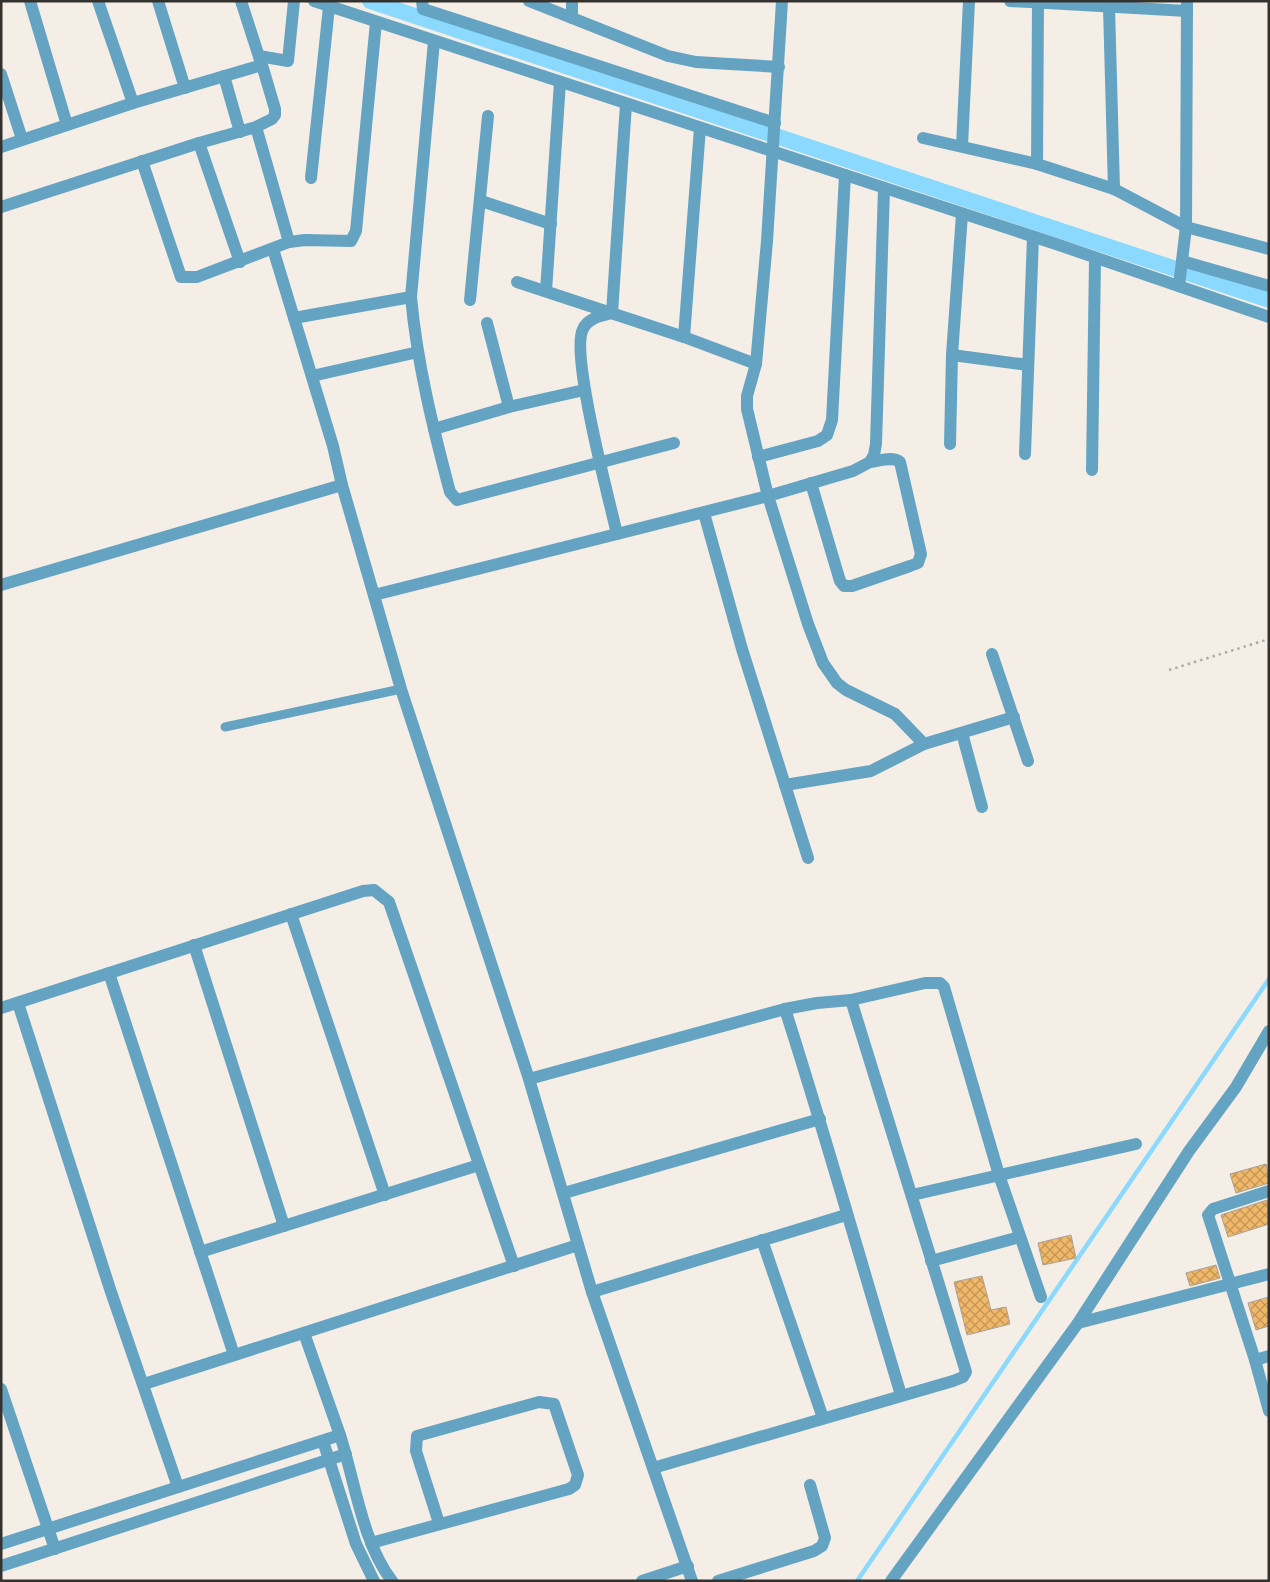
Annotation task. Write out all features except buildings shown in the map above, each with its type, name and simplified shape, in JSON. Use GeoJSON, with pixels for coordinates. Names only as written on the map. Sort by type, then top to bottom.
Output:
{"type":"FeatureCollection","features":[{"type":"Feature","properties":{"kind":"street"},"geometry":{"type":"LineString","coordinates":[[30,1],[66,125]]}},
{"type":"Feature","properties":{"kind":"street"},"geometry":{"type":"LineString","coordinates":[[98,1],[133,103]]}},
{"type":"Feature","properties":{"kind":"street"},"geometry":{"type":"LineString","coordinates":[[158,1],[184,88]]}},
{"type":"Feature","properties":{"kind":"street"},"geometry":{"type":"LineString","coordinates":[[1,207],[268,122],[275,115],[276,109],[242,1]]}},
{"type":"Feature","properties":{"kind":"street"},"geometry":{"type":"LineString","coordinates":[[1,147],[133,103],[224,76],[260,60],[288,62],[294,1]]}},
{"type":"Feature","properties":{"kind":"street"},"geometry":{"type":"LineString","coordinates":[[314,1],[700,128],[772,149],[1269,317]]}},
{"type":"Feature","properties":{"kind":"street"},"geometry":{"type":"LineString","coordinates":[[422,1],[423,9],[775,126]]}},
{"type":"Feature","properties":{"kind":"street"},"geometry":{"type":"LineString","coordinates":[[529,1],[634,44],[682,60],[779,67]]}},
{"type":"Feature","properties":{"kind":"street"},"geometry":{"type":"LineString","coordinates":[[572,1],[572,18]]}},
{"type":"Feature","properties":{"kind":"street"},"geometry":{"type":"LineString","coordinates":[[782,1],[767,241],[756,364],[747,396],[747,410],[768,496],[808,624],[828,673],[846,690],[896,714],[924,744]]}},
{"type":"Feature","properties":{"kind":"street"},"geometry":{"type":"LineString","coordinates":[[962,146],[969,1]]}},
{"type":"Feature","properties":{"kind":"street"},"geometry":{"type":"LineString","coordinates":[[1010,1],[1187,6],[1186,227],[1179,286]]}},
{"type":"Feature","properties":{"kind":"street"},"geometry":{"type":"LineString","coordinates":[[1037,164],[1038,2]]}},
{"type":"Feature","properties":{"kind":"street"},"geometry":{"type":"LineString","coordinates":[[1114,189],[1115,5]]}},
{"type":"Feature","properties":{"kind":"street"},"geometry":{"type":"LineString","coordinates":[[311,178],[330,7]]}},
{"type":"Feature","properties":{"kind":"street"},"geometry":{"type":"LineString","coordinates":[[142,162],[181,276],[198,277],[289,242],[305,240],[344,242],[355,237],[376,22]]}},
{"type":"Feature","properties":{"kind":"street"},"geometry":{"type":"LineString","coordinates":[[434,41],[410,297],[418,352],[434,429],[450,492],[457,500],[602,464],[674,443]]}},
{"type":"Feature","properties":{"kind":"street"},"geometry":{"type":"LineString","coordinates":[[1,74],[22,140]]}},
{"type":"Feature","properties":{"kind":"street"},"geometry":{"type":"LineString","coordinates":[[224,76],[240,132]]}},
{"type":"Feature","properties":{"kind":"street"},"geometry":{"type":"LineString","coordinates":[[546,291],[560,82]]}},
{"type":"Feature","properties":{"kind":"street"},"geometry":{"type":"LineString","coordinates":[[612,313],[626,104]]}},
{"type":"Feature","properties":{"kind":"street"},"geometry":{"type":"LineString","coordinates":[[470,300],[488,116]]}},
{"type":"Feature","properties":{"kind":"street"},"geometry":{"type":"LineString","coordinates":[[256,127],[289,242]]}},
{"type":"Feature","properties":{"kind":"street"},"geometry":{"type":"LineString","coordinates":[[684,337],[700,128]]}},
{"type":"Feature","properties":{"kind":"street"},"geometry":{"type":"LineString","coordinates":[[923,138],[1037,164],[1114,189],[1186,227],[1269,249]]}},
{"type":"Feature","properties":{"kind":"street"},"geometry":{"type":"LineString","coordinates":[[199,143],[240,262]]}},
{"type":"Feature","properties":{"kind":"street"},"geometry":{"type":"LineString","coordinates":[[758,457],[818,441],[828,435],[832,420],[845,175]]}},
{"type":"Feature","properties":{"kind":"street"},"geometry":{"type":"LineString","coordinates":[[374,595],[768,496],[862,468],[870,462],[874,455],[876,444],[884,188]]}},
{"type":"Feature","properties":{"kind":"street"},"geometry":{"type":"LineString","coordinates":[[481,202],[551,224]]}},
{"type":"Feature","properties":{"kind":"street"},"geometry":{"type":"LineString","coordinates":[[950,444],[952,355],[962,214]]}},
{"type":"Feature","properties":{"kind":"street"},"geometry":{"type":"LineString","coordinates":[[1025,454],[1033,237]]}},
{"type":"Feature","properties":{"kind":"street"},"geometry":{"type":"LineString","coordinates":[[273,249],[333,446],[342,485],[400,689],[529,1078],[592,1292],[692,1581]]}},
{"type":"Feature","properties":{"kind":"street"},"geometry":{"type":"LineString","coordinates":[[1092,470],[1092,358],[1095,258]]}},
{"type":"Feature","properties":{"kind":"street"},"geometry":{"type":"LineString","coordinates":[[1182,261],[1269,286]]}},
{"type":"Feature","properties":{"kind":"street"},"geometry":{"type":"LineString","coordinates":[[518,282],[684,337],[756,364]]}},
{"type":"Feature","properties":{"kind":"street"},"geometry":{"type":"LineString","coordinates":[[294,318],[410,297]]}},
{"type":"Feature","properties":{"kind":"street"},"geometry":{"type":"LineString","coordinates":[[612,313],[589,321],[583,327],[580,336],[584,390],[602,464],[616,534]]}},
{"type":"Feature","properties":{"kind":"street"},"geometry":{"type":"LineString","coordinates":[[487,322],[509,407]]}},
{"type":"Feature","properties":{"kind":"street"},"geometry":{"type":"LineString","coordinates":[[312,376],[418,352]]}},
{"type":"Feature","properties":{"kind":"street"},"geometry":{"type":"LineString","coordinates":[[952,355],[1028,365]]}},
{"type":"Feature","properties":{"kind":"street"},"geometry":{"type":"LineString","coordinates":[[434,429],[509,407],[584,390]]}},
{"type":"Feature","properties":{"kind":"street"},"geometry":{"type":"LineString","coordinates":[[811,483],[840,581],[844,586],[852,586],[918,563],[921,554],[900,462],[896,459],[870,462]]}},
{"type":"Feature","properties":{"kind":"street"},"geometry":{"type":"LineString","coordinates":[[1,585],[342,485]]}},
{"type":"Feature","properties":{"kind":"street"},"geometry":{"type":"LineString","coordinates":[[704,513],[742,649],[808,858]]}},
{"type":"Feature","properties":{"kind":"street"},"geometry":{"type":"LineString","coordinates":[[992,654],[1028,761]]}},
{"type":"Feature","properties":{"kind":"street"},"geometry":{"type":"LineString","coordinates":[[785,785],[871,771],[924,744],[1014,717]]}},
{"type":"Feature","properties":{"kind":"street"},"geometry":{"type":"LineString","coordinates":[[962,733],[982,806]]}},
{"type":"Feature","properties":{"kind":"street"},"geometry":{"type":"LineString","coordinates":[[1,1008],[362,891],[374,890],[389,902],[514,1266]]}},
{"type":"Feature","properties":{"kind":"street"},"geometry":{"type":"LineString","coordinates":[[291,914],[385,1195]]}},
{"type":"Feature","properties":{"kind":"street"},"geometry":{"type":"LineString","coordinates":[[194,945],[284,1226]]}},
{"type":"Feature","properties":{"kind":"street"},"geometry":{"type":"LineString","coordinates":[[109,973],[234,1355]]}},
{"type":"Feature","properties":{"kind":"street"},"geometry":{"type":"LineString","coordinates":[[529,1078],[785,1009],[817,1003],[851,1000],[925,984],[940,983],[944,987],[1000,1175],[1041,1297]]}},
{"type":"Feature","properties":{"kind":"street"},"geometry":{"type":"LineString","coordinates":[[653,1468],[953,1381],[962,1377],[966,1372],[851,1000]]}},
{"type":"Feature","properties":{"kind":"street"},"geometry":{"type":"LineString","coordinates":[[18,1003],[110,1289],[178,1487]]}},
{"type":"Feature","properties":{"kind":"street"},"geometry":{"type":"LineString","coordinates":[[785,1009],[820,1120],[846,1215],[901,1395]]}},
{"type":"Feature","properties":{"kind":"street"},"geometry":{"type":"LineString","coordinates":[[891,1581],[1078,1323],[1189,1152],[1236,1087],[1269,1031]]}},
{"type":"Feature","properties":{"kind":"street"},"geometry":{"type":"LineString","coordinates":[[564,1193],[820,1120]]}},
{"type":"Feature","properties":{"kind":"street"},"geometry":{"type":"LineString","coordinates":[[912,1195],[1136,1144]]}},
{"type":"Feature","properties":{"kind":"street"},"geometry":{"type":"LineString","coordinates":[[200,1252],[479,1165]]}},
{"type":"Feature","properties":{"kind":"street"},"geometry":{"type":"LineString","coordinates":[[1269,1191],[1209,1211],[1209,1219],[1232,1284],[1269,1411]]}},
{"type":"Feature","properties":{"kind":"street"},"geometry":{"type":"LineString","coordinates":[[592,1292],[846,1215]]}},
{"type":"Feature","properties":{"kind":"street"},"geometry":{"type":"LineString","coordinates":[[931,1261],[1020,1237]]}},
{"type":"Feature","properties":{"kind":"street"},"geometry":{"type":"LineString","coordinates":[[762,1240],[823,1418]]}},
{"type":"Feature","properties":{"kind":"street"},"geometry":{"type":"LineString","coordinates":[[144,1384],[578,1245]]}},
{"type":"Feature","properties":{"kind":"street"},"geometry":{"type":"LineString","coordinates":[[1078,1323],[1269,1274]]}},
{"type":"Feature","properties":{"kind":"street"},"geometry":{"type":"LineString","coordinates":[[304,1333],[340,1435],[371,1543],[382,1568],[392,1581]]}},
{"type":"Feature","properties":{"kind":"street"},"geometry":{"type":"LineString","coordinates":[[1255,1360],[1269,1356]]}},
{"type":"Feature","properties":{"kind":"street"},"geometry":{"type":"LineString","coordinates":[[1,1389],[55,1549]]}},
{"type":"Feature","properties":{"kind":"street"},"geometry":{"type":"LineString","coordinates":[[371,1543],[569,1489],[575,1485],[578,1475],[554,1404],[539,1402],[416,1436],[416,1451],[439,1523]]}},
{"type":"Feature","properties":{"kind":"street"},"geometry":{"type":"LineString","coordinates":[[1,1544],[340,1435]]}},
{"type":"Feature","properties":{"kind":"street"},"geometry":{"type":"LineString","coordinates":[[323,1441],[356,1544],[374,1581]]}},
{"type":"Feature","properties":{"kind":"street"},"geometry":{"type":"LineString","coordinates":[[1,1566],[346,1454]]}},
{"type":"Feature","properties":{"kind":"street"},"geometry":{"type":"LineString","coordinates":[[718,1581],[814,1551],[822,1546],[825,1538],[810,1485]]}},
{"type":"Feature","properties":{"kind":"street"},"geometry":{"type":"LineString","coordinates":[[642,1581],[688,1566]]}},
{"type":"Feature","properties":{"kind":"lane"},"geometry":{"type":"LineString","coordinates":[[225,727],[400,689]]}},
{"type":"Feature","properties":{"kind":"path"},"geometry":{"type":"LineString","coordinates":[[1169,670],[1269,639]]}},
{"type":"Feature","properties":{"kind":"waterway"},"geometry":{"type":"LineString","coordinates":[[370,1],[1269,300]]}},
{"type":"Feature","properties":{"kind":"waterway"},"geometry":{"type":"LineString","coordinates":[[857,1581],[1269,979]]}}]}
